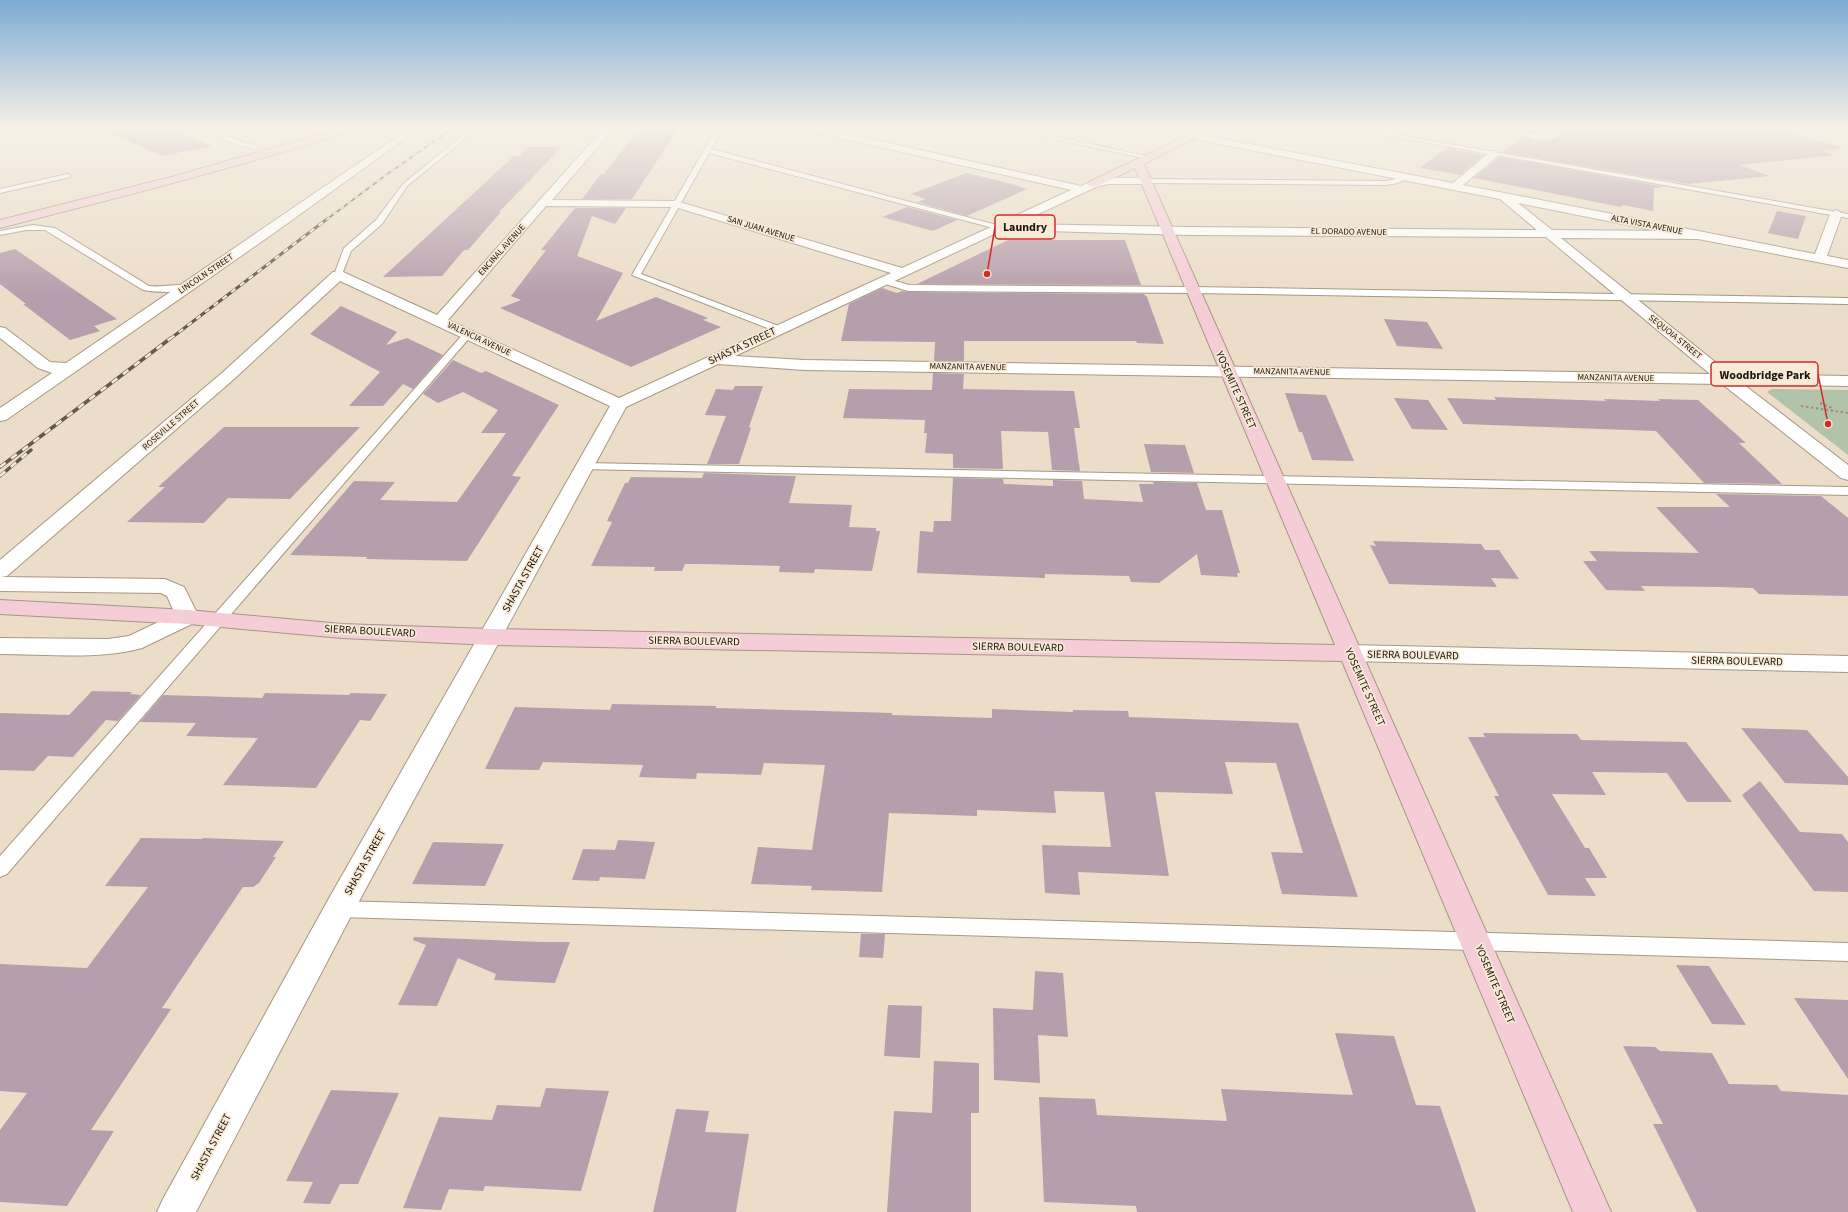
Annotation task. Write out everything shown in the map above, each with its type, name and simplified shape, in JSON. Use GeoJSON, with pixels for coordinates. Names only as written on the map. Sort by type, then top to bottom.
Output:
{"type":"FeatureCollection","features":[{"type":"Feature","properties":{"kind":"street"},"geometry":{"type":"LineString","coordinates":[[0,214],[130,183]]}},
{"type":"Feature","properties":{"kind":"street"},"geometry":{"type":"LineString","coordinates":[[0,224],[162,183]]}},
{"type":"Feature","properties":{"kind":"street","name":"LINCOLN STREET"},"geometry":{"type":"LineString","coordinates":[[0,416],[337,183]]}},
{"type":"Feature","properties":{"kind":"street","name":"ENCINAL AVENUE"},"geometry":{"type":"LineString","coordinates":[[440,320],[561,183]]}},
{"type":"Feature","properties":{"kind":"street"},"geometry":{"type":"LineString","coordinates":[[1066,183],[1087,187]]}},
{"type":"Feature","properties":{"kind":"street","name":"SHASTA STREET"},"geometry":{"type":"LineString","coordinates":[[176,1212],[339,909],[619,404],[713,359],[1087,187],[1103,183]]}},
{"type":"Feature","properties":{"kind":"street","name":"YOSEMITE STREET"},"geometry":{"type":"LineString","coordinates":[[1150,183],[1167,230],[1477,943],[1592,1212]]}},
{"type":"Feature","properties":{"kind":"street","name":"ALTA VISTA AVENUE"},"geometry":{"type":"LineString","coordinates":[[1432,183],[1848,264]]}},
{"type":"Feature","properties":{"kind":"street"},"geometry":{"type":"LineString","coordinates":[[1455,187],[1460,183]]}},
{"type":"Feature","properties":{"kind":"street","name":"SEQUOIA STREET"},"geometry":{"type":"LineString","coordinates":[[1503,196],[1727,380],[1848,474]]}},
{"type":"Feature","properties":{"kind":"street","name":"SAN JUAN AVENUE"},"geometry":{"type":"LineString","coordinates":[[543,203],[676,204],[894,276]]}},
{"type":"Feature","properties":{"kind":"street"},"geometry":{"type":"LineString","coordinates":[[1820,258],[1842,215]]}},
{"type":"Feature","properties":{"kind":"street","name":"EL DORADO AVENUE"},"geometry":{"type":"LineString","coordinates":[[1000,227],[1698,235]]}},
{"type":"Feature","properties":{"kind":"street","name":"VALENCIA AVENUE"},"geometry":{"type":"LineString","coordinates":[[338,275],[440,320],[619,404]]}},
{"type":"Feature","properties":{"kind":"street","name":"ROSEVILLE STREET"},"geometry":{"type":"LineString","coordinates":[[0,571],[228,376],[338,275]]}},
{"type":"Feature","properties":{"kind":"street"},"geometry":{"type":"LineString","coordinates":[[0,331],[44,365],[51,368],[69,368]]}},
{"type":"Feature","properties":{"kind":"street","name":"MANZANITA AVENUE"},"geometry":{"type":"LineString","coordinates":[[713,359],[804,365],[1848,381]]}},
{"type":"Feature","properties":{"kind":"street"},"geometry":{"type":"LineString","coordinates":[[0,584],[165,586],[176,592],[188,617],[134,643],[108,647],[0,646]]}},
{"type":"Feature","properties":{"kind":"street","name":"SIERRA BOULEVARD"},"geometry":{"type":"LineString","coordinates":[[0,607],[188,617],[342,631],[491,637],[1848,664]]}},
{"type":"Feature","properties":{"kind":"lane"},"geometry":{"type":"LineString","coordinates":[[0,191],[38,183]]}},
{"type":"Feature","properties":{"kind":"lane"},"geometry":{"type":"LineString","coordinates":[[338,275],[347,250],[379,222],[408,183]]}},
{"type":"Feature","properties":{"kind":"lane"},"geometry":{"type":"LineString","coordinates":[[688,183],[636,275],[778,330]]}},
{"type":"Feature","properties":{"kind":"lane"},"geometry":{"type":"LineString","coordinates":[[831,183],[1000,227]]}},
{"type":"Feature","properties":{"kind":"lane"},"geometry":{"type":"LineString","coordinates":[[1376,183],[1388,183]]}},
{"type":"Feature","properties":{"kind":"lane"},"geometry":{"type":"LineString","coordinates":[[1657,183],[1842,215]]}},
{"type":"Feature","properties":{"kind":"lane"},"geometry":{"type":"LineString","coordinates":[[0,233],[31,227],[44,227],[52,230],[146,288],[157,290],[188,287]]}},
{"type":"Feature","properties":{"kind":"lane"},"geometry":{"type":"LineString","coordinates":[[894,276],[908,288],[1193,290],[1848,301]]}},
{"type":"Feature","properties":{"kind":"lane"},"geometry":{"type":"LineString","coordinates":[[0,869],[468,334]]}},
{"type":"Feature","properties":{"kind":"lane"},"geometry":{"type":"LineString","coordinates":[[585,467],[1848,491]]}},
{"type":"Feature","properties":{"kind":"lane"},"geometry":{"type":"LineString","coordinates":[[339,909],[1477,943],[1848,952]]}},
{"type":"Feature","properties":{"kind":"path"},"geometry":{"type":"LineString","coordinates":[[1797,406],[1848,413]]}},
{"type":"Feature","properties":{"kind":"green space"},"geometry":{"type":"Polygon","coordinates":[[[1772,389],[1848,390],[1848,455],[1767,392],[1772,389]]]}},
{"type":"Feature","properties":{"kind":"building"},"geometry":{"type":"Polygon","coordinates":[[[485,183],[528,183],[499,212],[501,212],[468,250],[464,250],[442,276],[383,277],[485,183]]]}},
{"type":"Feature","properties":{"kind":"building"},"geometry":{"type":"Polygon","coordinates":[[[594,183],[643,183],[632,199],[582,199],[594,183]]]}},
{"type":"Feature","properties":{"kind":"building"},"geometry":{"type":"Polygon","coordinates":[[[942,183],[1006,183],[1027,189],[967,216],[917,202],[926,199],[911,194],[942,183]]]}},
{"type":"Feature","properties":{"kind":"building"},"geometry":{"type":"Polygon","coordinates":[[[1497,183],[1640,183],[1665,187],[1654,188],[1653,211],[1623,205],[1621,207],[1497,183]]]}},
{"type":"Feature","properties":{"kind":"building"},"geometry":{"type":"Polygon","coordinates":[[[1680,183],[1703,183],[1688,184],[1680,183]]]}},
{"type":"Feature","properties":{"kind":"building"},"geometry":{"type":"Polygon","coordinates":[[[907,207],[957,220],[933,231],[882,217],[907,207]]]}},
{"type":"Feature","properties":{"kind":"building"},"geometry":{"type":"Polygon","coordinates":[[[575,208],[626,208],[615,224],[592,216],[577,256],[623,273],[596,321],[656,297],[708,318],[703,320],[721,327],[631,367],[500,308],[521,300],[511,296],[546,250],[541,250],[575,208]]]}},
{"type":"Feature","properties":{"kind":"building"},"geometry":{"type":"Polygon","coordinates":[[[1777,211],[1806,216],[1798,239],[1768,233],[1777,211]]]}},
{"type":"Feature","properties":{"kind":"building"},"geometry":{"type":"Polygon","coordinates":[[[1008,240],[1125,240],[1141,285],[917,284],[1008,240]]]}},
{"type":"Feature","properties":{"kind":"building"},"geometry":{"type":"Polygon","coordinates":[[[15,249],[117,319],[94,326],[100,331],[70,340],[23,304],[26,304],[0,284],[0,253],[15,249]]]}},
{"type":"Feature","properties":{"kind":"building"},"geometry":{"type":"Polygon","coordinates":[[[882,288],[897,293],[902,291],[1144,294],[1147,297],[1164,344],[1137,343],[1136,341],[964,341],[964,361],[934,361],[935,342],[841,341],[849,304],[882,288]]]}},
{"type":"Feature","properties":{"kind":"building"},"geometry":{"type":"Polygon","coordinates":[[[341,306],[397,332],[386,345],[407,338],[443,355],[413,389],[403,384],[383,406],[349,406],[380,372],[310,334],[341,306]]]}},
{"type":"Feature","properties":{"kind":"building"},"geometry":{"type":"Polygon","coordinates":[[[1384,319],[1427,322],[1443,349],[1397,346],[1384,319]]]}},
{"type":"Feature","properties":{"kind":"building"},"geometry":{"type":"Polygon","coordinates":[[[453,360],[481,373],[486,371],[559,405],[512,476],[521,477],[467,561],[366,559],[367,557],[290,555],[354,481],[395,482],[380,500],[457,502],[506,433],[481,433],[498,410],[463,392],[438,403],[423,394],[453,360]]]}},
{"type":"Feature","properties":{"kind":"building"},"geometry":{"type":"Polygon","coordinates":[[[933,373],[964,374],[963,389],[1074,391],[1080,428],[1074,428],[1080,471],[1052,470],[1048,432],[1001,431],[1003,469],[953,468],[953,454],[925,453],[927,433],[924,433],[925,420],[843,418],[849,389],[932,390],[933,373]]]}},
{"type":"Feature","properties":{"kind":"building"},"geometry":{"type":"Polygon","coordinates":[[[735,386],[763,386],[749,427],[751,428],[739,464],[707,464],[726,416],[705,415],[716,389],[733,390],[735,386]]]}},
{"type":"Feature","properties":{"kind":"building"},"geometry":{"type":"Polygon","coordinates":[[[1285,393],[1326,395],[1354,461],[1312,460],[1302,432],[1299,432],[1285,393]]]}},
{"type":"Feature","properties":{"kind":"building"},"geometry":{"type":"Polygon","coordinates":[[[1494,397],[1606,401],[1604,399],[1660,401],[1658,399],[1698,400],[1746,443],[1739,443],[1782,484],[1704,483],[1656,431],[1463,424],[1447,398],[1496,400],[1494,397]]]}},
{"type":"Feature","properties":{"kind":"building"},"geometry":{"type":"Polygon","coordinates":[[[1394,398],[1428,400],[1448,430],[1412,429],[1394,398]]]}},
{"type":"Feature","properties":{"kind":"building"},"geometry":{"type":"Polygon","coordinates":[[[224,427],[360,427],[290,499],[228,498],[204,523],[127,522],[165,487],[158,487],[224,427]]]}},
{"type":"Feature","properties":{"kind":"building"},"geometry":{"type":"Polygon","coordinates":[[[1144,444],[1185,445],[1194,473],[1151,472],[1144,444]]]}},
{"type":"Feature","properties":{"kind":"building"},"geometry":{"type":"Polygon","coordinates":[[[704,473],[796,476],[789,503],[852,505],[849,527],[876,528],[876,531],[880,531],[872,571],[815,569],[814,573],[779,572],[780,566],[702,564],[685,564],[682,571],[654,571],[655,567],[591,566],[612,522],[607,521],[625,483],[628,483],[631,477],[702,478],[704,473]]]}},
{"type":"Feature","properties":{"kind":"building"},"geometry":{"type":"Polygon","coordinates":[[[953,478],[1003,479],[1004,484],[1053,486],[1053,480],[1082,481],[1084,499],[1143,502],[1139,484],[1154,484],[1153,482],[1197,483],[1206,510],[1222,510],[1240,573],[1237,573],[1238,577],[1201,575],[1197,554],[1159,583],[1131,582],[1129,576],[1045,574],[1045,578],[917,573],[920,531],[933,532],[934,521],[951,521],[953,478]]]}},
{"type":"Feature","properties":{"kind":"building"},"geometry":{"type":"Polygon","coordinates":[[[1716,494],[1821,496],[1848,518],[1848,596],[1759,594],[1753,588],[1719,587],[1641,586],[1645,591],[1606,590],[1583,561],[1597,561],[1589,551],[1699,553],[1656,507],[1730,507],[1716,494]]]}},
{"type":"Feature","properties":{"kind":"building"},"geometry":{"type":"Polygon","coordinates":[[[1373,541],[1481,544],[1485,550],[1499,550],[1519,579],[1491,578],[1497,587],[1389,584],[1370,545],[1376,546],[1373,541]]]}},
{"type":"Feature","properties":{"kind":"building"},"geometry":{"type":"Polygon","coordinates":[[[92,691],[132,692],[130,694],[141,695],[118,721],[106,720],[73,757],[48,756],[34,771],[0,770],[0,713],[69,715],[92,691]]]}},
{"type":"Feature","properties":{"kind":"building"},"geometry":{"type":"Polygon","coordinates":[[[265,693],[349,695],[351,693],[387,694],[370,721],[360,720],[316,788],[223,785],[258,738],[186,736],[196,723],[140,722],[163,695],[262,698],[265,693]]]}},
{"type":"Feature","properties":{"kind":"building"},"geometry":{"type":"Polygon","coordinates":[[[612,704],[716,706],[716,708],[892,713],[892,715],[992,718],[992,709],[1073,712],[1073,710],[1128,711],[1129,717],[1298,723],[1358,897],[1282,894],[1271,852],[1303,853],[1276,763],[1225,762],[1233,794],[1155,792],[1169,876],[1078,872],[1080,895],[1045,893],[1042,845],[1111,847],[1104,792],[1054,791],[1056,813],[977,810],[977,816],[889,813],[882,892],[811,890],[812,886],[751,884],[758,847],[812,850],[825,765],[764,763],[761,775],[697,773],[696,779],[639,777],[643,765],[543,762],[539,770],[485,769],[515,707],[610,710],[612,704]]]}},
{"type":"Feature","properties":{"kind":"building"},"geometry":{"type":"Polygon","coordinates":[[[1741,728],[1807,730],[1848,777],[1848,785],[1785,783],[1741,728]]]}},
{"type":"Feature","properties":{"kind":"building"},"geometry":{"type":"Polygon","coordinates":[[[1483,733],[1577,734],[1581,740],[1686,742],[1732,802],[1687,802],[1667,773],[1592,772],[1606,795],[1552,794],[1585,848],[1589,848],[1607,878],[1585,878],[1596,896],[1548,895],[1494,796],[1499,796],[1468,737],[1485,737],[1483,733]]]}},
{"type":"Feature","properties":{"kind":"building"},"geometry":{"type":"Polygon","coordinates":[[[1760,781],[1800,832],[1842,834],[1848,842],[1848,892],[1814,891],[1742,795],[1760,781]]]}},
{"type":"Feature","properties":{"kind":"building"},"geometry":{"type":"Polygon","coordinates":[[[141,838],[203,838],[284,841],[273,857],[276,857],[259,883],[253,887],[243,887],[162,1008],[171,1009],[91,1130],[114,1131],[67,1206],[0,1202],[0,1130],[27,1093],[0,1091],[0,964],[87,968],[148,887],[105,886],[141,838]]]}},
{"type":"Feature","properties":{"kind":"building"},"geometry":{"type":"Polygon","coordinates":[[[618,840],[655,842],[645,879],[600,877],[599,881],[572,880],[583,849],[615,850],[618,840]]]}},
{"type":"Feature","properties":{"kind":"building"},"geometry":{"type":"Polygon","coordinates":[[[433,842],[504,844],[485,886],[412,884],[433,842]]]}},
{"type":"Feature","properties":{"kind":"building"},"geometry":{"type":"Polygon","coordinates":[[[861,934],[885,934],[883,958],[859,957],[861,934]]]}},
{"type":"Feature","properties":{"kind":"building"},"geometry":{"type":"Polygon","coordinates":[[[414,937],[570,942],[555,983],[494,980],[496,974],[458,958],[437,1006],[398,1005],[426,945],[413,940],[414,937]]]}},
{"type":"Feature","properties":{"kind":"building"},"geometry":{"type":"Polygon","coordinates":[[[1676,965],[1709,966],[1746,1025],[1712,1024],[1676,965]]]}},
{"type":"Feature","properties":{"kind":"building"},"geometry":{"type":"Polygon","coordinates":[[[1035,971],[1063,973],[1068,1037],[1038,1035],[1040,1083],[994,1080],[993,1008],[1033,1010],[1035,971]]]}},
{"type":"Feature","properties":{"kind":"building"},"geometry":{"type":"Polygon","coordinates":[[[1794,998],[1848,1000],[1848,1079],[1794,998]]]}},
{"type":"Feature","properties":{"kind":"building"},"geometry":{"type":"Polygon","coordinates":[[[888,1005],[922,1006],[920,1058],[884,1056],[888,1005]]]}},
{"type":"Feature","properties":{"kind":"building"},"geometry":{"type":"Polygon","coordinates":[[[1335,1033],[1394,1036],[1416,1105],[1440,1106],[1476,1212],[1137,1212],[1136,1206],[1044,1202],[1039,1097],[1095,1099],[1097,1115],[1227,1121],[1221,1089],[1353,1095],[1335,1033]]]}},
{"type":"Feature","properties":{"kind":"building"},"geometry":{"type":"Polygon","coordinates":[[[1623,1046],[1655,1047],[1660,1051],[1712,1053],[1729,1084],[1777,1085],[1781,1091],[1848,1095],[1848,1212],[1697,1212],[1653,1124],[1663,1124],[1623,1046]]]}},
{"type":"Feature","properties":{"kind":"building"},"geometry":{"type":"Polygon","coordinates":[[[934,1061],[979,1063],[979,1113],[971,1113],[971,1212],[887,1212],[894,1111],[932,1113],[934,1061]]]}},
{"type":"Feature","properties":{"kind":"building"},"geometry":{"type":"Polygon","coordinates":[[[546,1088],[609,1091],[581,1191],[485,1186],[483,1191],[449,1189],[441,1210],[403,1208],[439,1117],[492,1120],[497,1105],[540,1107],[546,1088]]]}},
{"type":"Feature","properties":{"kind":"building"},"geometry":{"type":"Polygon","coordinates":[[[331,1090],[399,1093],[358,1184],[340,1184],[330,1204],[303,1203],[313,1182],[286,1181],[331,1090]]]}},
{"type":"Feature","properties":{"kind":"building"},"geometry":{"type":"Polygon","coordinates":[[[676,1109],[709,1111],[705,1132],[749,1134],[736,1212],[653,1212],[676,1109]]]}},
{"type":"Feature","properties":{"kind":"railway"},"geometry":{"type":"LineString","coordinates":[[326,220],[376,183]]}},
{"type":"Feature","properties":{"kind":"railway"},"geometry":{"type":"LineString","coordinates":[[170,339],[327,219]]}},
{"type":"Feature","properties":{"kind":"railway"},"geometry":{"type":"LineString","coordinates":[[0,467],[171,338]]}},
{"type":"Feature","properties":{"kind":"railway"},"geometry":{"type":"LineString","coordinates":[[0,476],[31,450]]}},
{"type":"Feature","properties":{"kind":"place","name":"Laundry"},"geometry":{"type":"Point","coordinates":[987,274]}},
{"type":"Feature","properties":{"kind":"place","name":"Woodbridge Park"},"geometry":{"type":"Point","coordinates":[1828,424]}}]}
